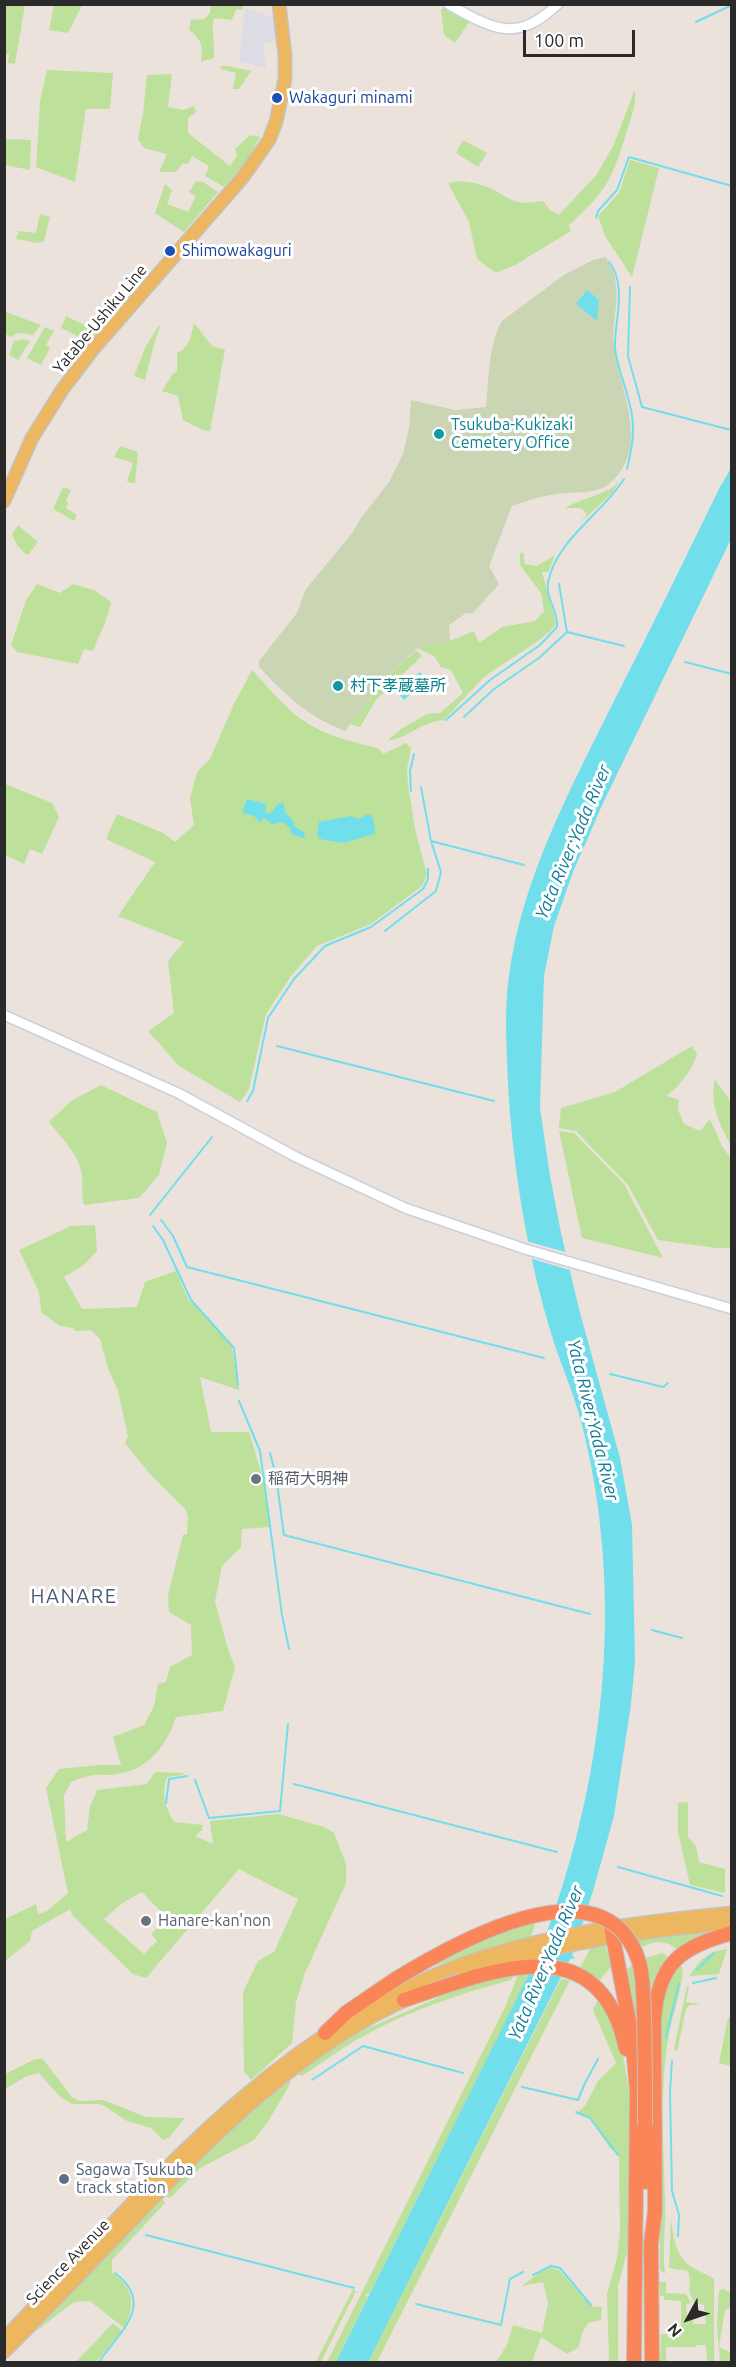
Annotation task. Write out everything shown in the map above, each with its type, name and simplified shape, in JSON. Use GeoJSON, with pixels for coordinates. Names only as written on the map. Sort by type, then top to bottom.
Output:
{"type":"FeatureCollection","features":[{"type":"Feature","properties":{"kind":"highway"},"geometry":{"type":"LineString","coordinates":[[325,2033],[346,2012],[394,1980],[454,1945],[494,1928],[521,1919],[559,1911],[589,1914],[605,1919],[619,1930],[631,1943],[639,1962],[644,1991],[645,2126],[647,2209],[651,2244],[652,2362]]}},
{"type":"Feature","properties":{"kind":"highway"},"geometry":{"type":"LineString","coordinates":[[612,1932],[633,2046],[637,2091],[634,2362]]}},
{"type":"Feature","properties":{"kind":"highway"},"geometry":{"type":"LineString","coordinates":[[651,2244],[655,2211],[655,2006],[660,1982],[672,1961],[688,1948],[732,1933]]}},
{"type":"Feature","properties":{"kind":"highway"},"geometry":{"type":"LineString","coordinates":[[404,2000],[485,1973],[541,1965],[563,1969],[579,1976],[603,1996],[614,2012],[626,2046],[635,2110]]}},
{"type":"Feature","properties":{"kind":"main road","name":"Yatabe-Ushiku Line"},"geometry":{"type":"LineString","coordinates":[[4,501],[32,438],[62,390],[94,348],[243,177],[268,140],[276,122],[285,79],[285,56],[279,4]]}},
{"type":"Feature","properties":{"kind":"main road"},"geometry":{"type":"LineString","coordinates":[[287,2066],[325,2033],[400,1992],[459,1965],[522,1945],[732,1913]]}},
{"type":"Feature","properties":{"kind":"main road"},"geometry":{"type":"LineString","coordinates":[[287,2066],[404,2000],[465,1974],[505,1961],[612,1932],[732,1923]]}},
{"type":"Feature","properties":{"kind":"main road","name":"Science Avenue"},"geometry":{"type":"LineString","coordinates":[[4,2339],[228,2110],[287,2066]]}},
{"type":"Feature","properties":{"kind":"main road","name":"Science Avenue"},"geometry":{"type":"LineString","coordinates":[[4,2352],[195,2154],[287,2066]]}},
{"type":"Feature","properties":{"kind":"street"},"geometry":{"type":"LineString","coordinates":[[448,4],[483,24],[505,29],[537,22],[558,4]]}},
{"type":"Feature","properties":{"kind":"street"},"geometry":{"type":"LineString","coordinates":[[4,1015],[178,1093],[296,1157],[381,1198],[445,1223],[525,1249],[732,1309]]}},
{"type":"Feature","properties":{"kind":"shaded area"},"geometry":{"type":"Polygon","coordinates":[[[245,8],[273,17],[277,40],[263,44],[266,68],[239,61],[245,8]]]}},
{"type":"Feature","properties":{"kind":"green space"},"geometry":{"type":"Polygon","coordinates":[[[240,4],[243,10],[236,9],[232,20],[214,18],[214,58],[201,62],[201,44],[189,30],[191,20],[204,19],[210,13],[211,5],[240,4]]]}},
{"type":"Feature","properties":{"kind":"green space"},"geometry":{"type":"Polygon","coordinates":[[[4,5],[25,5],[15,64],[8,63],[9,54],[5,54],[4,5]]]}},
{"type":"Feature","properties":{"kind":"green space"},"geometry":{"type":"Polygon","coordinates":[[[54,5],[82,5],[68,33],[49,30],[54,5]]]}},
{"type":"Feature","properties":{"kind":"green space"},"geometry":{"type":"Polygon","coordinates":[[[443,8],[469,22],[455,43],[444,35],[441,10],[443,8]]]}},
{"type":"Feature","properties":{"kind":"green space"},"geometry":{"type":"Polygon","coordinates":[[[220,66],[251,71],[239,89],[233,89],[236,73],[221,69],[220,66]]]}},
{"type":"Feature","properties":{"kind":"green space"},"geometry":{"type":"Polygon","coordinates":[[[47,70],[113,73],[110,109],[86,109],[75,182],[36,167],[40,101],[47,70]]]}},
{"type":"Feature","properties":{"kind":"green space"},"geometry":{"type":"Polygon","coordinates":[[[172,74],[168,107],[184,110],[194,106],[196,112],[188,118],[188,133],[230,166],[237,155],[235,149],[250,135],[260,137],[247,160],[224,187],[205,176],[209,166],[192,156],[188,164],[183,163],[176,172],[159,172],[167,154],[144,148],[138,139],[147,75],[172,74]]]}},
{"type":"Feature","properties":{"kind":"green space"},"geometry":{"type":"Polygon","coordinates":[[[635,89],[632,115],[612,173],[592,203],[569,225],[571,231],[515,265],[496,273],[477,259],[469,222],[448,183],[460,181],[478,184],[518,202],[543,201],[549,209],[559,215],[597,174],[614,144],[635,89]]]}},
{"type":"Feature","properties":{"kind":"green space"},"geometry":{"type":"Polygon","coordinates":[[[5,139],[31,140],[30,170],[5,165],[5,139]]]}},
{"type":"Feature","properties":{"kind":"green space"},"geometry":{"type":"Polygon","coordinates":[[[463,140],[487,153],[478,167],[456,153],[463,140]]]}},
{"type":"Feature","properties":{"kind":"green space"},"geometry":{"type":"Polygon","coordinates":[[[630,160],[659,168],[632,277],[605,236],[598,216],[619,193],[630,160]]]}},
{"type":"Feature","properties":{"kind":"green space"},"geometry":{"type":"Polygon","coordinates":[[[196,181],[203,182],[218,192],[184,232],[155,213],[165,184],[172,190],[167,204],[188,212],[196,196],[189,192],[196,181]]]}},
{"type":"Feature","properties":{"kind":"green space"},"geometry":{"type":"Polygon","coordinates":[[[40,214],[50,217],[44,241],[38,243],[16,239],[19,231],[36,233],[40,214]]]}},
{"type":"Feature","properties":{"kind":"green space"},"geometry":{"type":"Polygon","coordinates":[[[606,257],[615,278],[617,295],[614,347],[630,419],[629,454],[622,470],[609,484],[597,490],[550,495],[512,506],[489,566],[499,584],[473,613],[466,613],[449,625],[450,641],[417,648],[380,685],[345,731],[308,712],[259,667],[259,661],[297,613],[306,589],[352,533],[389,482],[403,454],[409,428],[411,400],[455,410],[486,407],[492,351],[497,330],[502,321],[564,275],[593,260],[606,257]]]}},
{"type":"Feature","properties":{"kind":"green space"},"geometry":{"type":"Polygon","coordinates":[[[6,312],[41,325],[33,335],[18,333],[11,337],[5,334],[6,312]]]}},
{"type":"Feature","properties":{"kind":"green space"},"geometry":{"type":"Polygon","coordinates":[[[66,316],[98,332],[89,342],[61,328],[66,316]]]}},
{"type":"Feature","properties":{"kind":"green space"},"geometry":{"type":"Polygon","coordinates":[[[194,323],[212,346],[225,350],[210,431],[183,420],[178,396],[162,391],[177,371],[177,352],[182,351],[190,340],[194,323]]]}},
{"type":"Feature","properties":{"kind":"green space"},"geometry":{"type":"Polygon","coordinates":[[[159,325],[145,380],[134,376],[146,346],[159,325]]]}},
{"type":"Feature","properties":{"kind":"green space"},"geometry":{"type":"Polygon","coordinates":[[[45,327],[54,331],[46,345],[50,348],[41,365],[27,358],[45,327]]]}},
{"type":"Feature","properties":{"kind":"green space"},"geometry":{"type":"Polygon","coordinates":[[[24,339],[30,341],[18,360],[9,355],[14,341],[24,339]]]}},
{"type":"Feature","properties":{"kind":"green space"},"geometry":{"type":"Polygon","coordinates":[[[120,446],[138,452],[135,483],[127,482],[133,463],[114,457],[120,446]]]}},
{"type":"Feature","properties":{"kind":"green space"},"geometry":{"type":"Polygon","coordinates":[[[619,482],[613,492],[579,524],[587,514],[581,508],[565,508],[607,490],[619,482]]]}},
{"type":"Feature","properties":{"kind":"green space"},"geometry":{"type":"Polygon","coordinates":[[[63,487],[71,490],[66,500],[68,503],[66,508],[77,515],[74,521],[53,509],[63,487]]]}},
{"type":"Feature","properties":{"kind":"green space"},"geometry":{"type":"Polygon","coordinates":[[[18,525],[38,542],[28,555],[18,546],[12,534],[18,525]]]}},
{"type":"Feature","properties":{"kind":"green space"},"geometry":{"type":"Polygon","coordinates":[[[523,552],[525,564],[537,566],[555,555],[548,572],[542,572],[556,623],[535,643],[486,676],[444,720],[435,721],[387,741],[401,729],[427,714],[440,713],[463,693],[451,670],[441,667],[434,656],[417,648],[450,641],[474,631],[479,643],[502,627],[535,621],[544,611],[541,593],[520,565],[520,554],[523,552]]]}},
{"type":"Feature","properties":{"kind":"green space"},"geometry":{"type":"Polygon","coordinates":[[[37,584],[60,593],[73,584],[94,590],[111,602],[93,651],[84,649],[78,664],[17,652],[11,645],[26,600],[37,584]]]}},
{"type":"Feature","properties":{"kind":"green space"},"geometry":{"type":"Polygon","coordinates":[[[416,650],[422,656],[376,700],[360,727],[350,724],[380,685],[416,650]]]}},
{"type":"Feature","properties":{"kind":"green space"},"geometry":{"type":"Polygon","coordinates":[[[252,670],[292,712],[323,732],[378,748],[383,754],[406,743],[411,748],[407,769],[408,784],[415,829],[427,875],[422,886],[371,924],[317,946],[291,976],[266,1014],[249,1089],[240,1102],[179,1066],[148,1031],[174,1013],[168,961],[184,942],[118,916],[155,862],[106,839],[117,814],[163,833],[175,842],[194,825],[190,798],[197,772],[210,759],[252,670]]]}},
{"type":"Feature","properties":{"kind":"green space"},"geometry":{"type":"Polygon","coordinates":[[[5,784],[52,803],[59,817],[42,854],[30,849],[24,864],[5,855],[5,784]]]}},
{"type":"Feature","properties":{"kind":"green space"},"geometry":{"type":"Polygon","coordinates":[[[692,1046],[697,1054],[692,1067],[667,1096],[679,1100],[678,1110],[684,1124],[700,1131],[710,1119],[722,1146],[731,1159],[731,1248],[658,1240],[628,1185],[576,1131],[559,1128],[561,1108],[615,1092],[692,1046]]]}},
{"type":"Feature","properties":{"kind":"green space"},"geometry":{"type":"Polygon","coordinates":[[[715,1080],[731,1102],[731,1145],[715,1106],[713,1097],[715,1080]]]}},
{"type":"Feature","properties":{"kind":"green space"},"geometry":{"type":"Polygon","coordinates":[[[101,1085],[157,1112],[167,1143],[159,1175],[139,1198],[84,1205],[81,1168],[70,1148],[49,1122],[71,1101],[101,1085]]]}},
{"type":"Feature","properties":{"kind":"green space"},"geometry":{"type":"Polygon","coordinates":[[[559,1131],[574,1133],[624,1184],[663,1258],[582,1238],[559,1131]]]}},
{"type":"Feature","properties":{"kind":"green space"},"geometry":{"type":"Polygon","coordinates":[[[95,1225],[97,1251],[84,1265],[64,1277],[82,1309],[137,1307],[145,1282],[176,1271],[189,1301],[209,1318],[232,1348],[239,1390],[200,1377],[211,1432],[249,1432],[264,1482],[270,1527],[242,1529],[241,1547],[222,1566],[215,1601],[235,1667],[223,1711],[176,1717],[162,1746],[139,1767],[112,1775],[91,1775],[71,1782],[64,1795],[66,1842],[87,1830],[90,1807],[97,1790],[147,1784],[155,1772],[184,1773],[167,1777],[164,1790],[165,1801],[174,1822],[203,1825],[202,1830],[195,1836],[213,1844],[210,1821],[278,1814],[324,1827],[334,1833],[346,1864],[346,1883],[305,1973],[296,2002],[292,2043],[251,2080],[244,2071],[243,1992],[258,1961],[274,1952],[298,1899],[239,1869],[146,1978],[133,1974],[72,1915],[70,1909],[32,1931],[30,1941],[5,1961],[5,1919],[36,1904],[38,1914],[47,1911],[68,1893],[46,1788],[59,1769],[121,1765],[113,1737],[144,1725],[154,1706],[158,1684],[166,1682],[170,1667],[192,1655],[191,1625],[169,1612],[168,1595],[183,1535],[187,1534],[188,1516],[185,1509],[150,1474],[125,1443],[128,1436],[118,1391],[108,1368],[100,1339],[91,1330],[75,1331],[73,1328],[60,1326],[41,1312],[39,1292],[19,1250],[71,1226],[95,1225]],[[142,1892],[121,1904],[104,1919],[144,1954],[157,1941],[151,1934],[167,1918],[142,1892]]]}},
{"type":"Feature","properties":{"kind":"green space"},"geometry":{"type":"Polygon","coordinates":[[[688,1802],[688,1837],[696,1846],[699,1862],[725,1869],[725,1893],[690,1885],[678,1832],[678,1803],[688,1802]]]}},
{"type":"Feature","properties":{"kind":"green space"},"geometry":{"type":"Polygon","coordinates":[[[537,1919],[531,1936],[423,1970],[478,1939],[537,1919]]]}},
{"type":"Feature","properties":{"kind":"green space"},"geometry":{"type":"Polygon","coordinates":[[[707,1932],[677,1949],[658,1942],[638,1949],[633,1938],[684,1933],[707,1932]]]}},
{"type":"Feature","properties":{"kind":"green space"},"geometry":{"type":"Polygon","coordinates":[[[605,1943],[611,1967],[597,1983],[578,1972],[592,1945],[605,1943]]]}},
{"type":"Feature","properties":{"kind":"green space"},"geometry":{"type":"Polygon","coordinates":[[[727,1949],[719,1974],[690,1976],[705,1957],[727,1949]]]}},
{"type":"Feature","properties":{"kind":"green space"},"geometry":{"type":"Polygon","coordinates":[[[662,1953],[669,1957],[660,1970],[649,2020],[643,1959],[662,1953]]]}},
{"type":"Feature","properties":{"kind":"green space"},"geometry":{"type":"Polygon","coordinates":[[[676,1963],[682,1967],[683,1972],[669,2034],[663,2096],[665,2274],[660,2270],[659,2000],[676,1963]]]}},
{"type":"Feature","properties":{"kind":"green space"},"geometry":{"type":"Polygon","coordinates":[[[634,1964],[636,1967],[640,2085],[623,1972],[634,1964]]]}},
{"type":"Feature","properties":{"kind":"green space"},"geometry":{"type":"Polygon","coordinates":[[[530,1973],[370,2294],[365,2294],[368,2297],[336,2362],[327,2362],[506,2005],[518,1974],[530,1973]]]}},
{"type":"Feature","properties":{"kind":"green space"},"geometry":{"type":"Polygon","coordinates":[[[514,1974],[511,1980],[453,1997],[378,2028],[302,2076],[297,2074],[341,2043],[366,2029],[482,1980],[514,1974]]]}},
{"type":"Feature","properties":{"kind":"green space"},"geometry":{"type":"Polygon","coordinates":[[[561,1979],[570,1980],[377,2362],[368,2362],[561,1979]]]}},
{"type":"Feature","properties":{"kind":"green space"},"geometry":{"type":"Polygon","coordinates":[[[687,1986],[689,1987],[686,2002],[702,2005],[690,2005],[686,2009],[677,2052],[674,2049],[687,1986]]]}},
{"type":"Feature","properties":{"kind":"green space"},"geometry":{"type":"Polygon","coordinates":[[[598,2000],[609,2015],[623,2056],[630,2095],[631,2217],[629,2245],[618,2286],[618,2362],[609,2361],[607,2294],[617,2258],[620,2231],[619,2155],[610,2148],[589,2118],[576,2114],[585,2106],[598,2081],[616,2063],[593,2010],[598,2000]]]}},
{"type":"Feature","properties":{"kind":"green space"},"geometry":{"type":"Polygon","coordinates":[[[731,2016],[731,2066],[719,2063],[728,2018],[731,2016]]]}},
{"type":"Feature","properties":{"kind":"green space"},"geometry":{"type":"Polygon","coordinates":[[[35,2059],[43,2059],[72,2097],[79,2101],[103,2100],[146,2117],[185,2118],[169,2138],[163,2140],[151,2128],[127,2121],[99,2104],[72,2104],[60,2097],[39,2073],[27,2076],[5,2089],[5,2074],[35,2059]]]}},
{"type":"Feature","properties":{"kind":"green space"},"geometry":{"type":"Polygon","coordinates":[[[291,2078],[289,2086],[269,2120],[254,2140],[200,2168],[170,2198],[165,2196],[234,2127],[291,2078]]]}},
{"type":"Feature","properties":{"kind":"green space"},"geometry":{"type":"Polygon","coordinates":[[[161,2197],[165,2203],[112,2260],[112,2272],[125,2284],[131,2297],[131,2311],[124,2328],[90,2301],[74,2302],[35,2332],[161,2197]]]}},
{"type":"Feature","properties":{"kind":"green space"},"geometry":{"type":"Polygon","coordinates":[[[671,2218],[676,2245],[682,2258],[692,2267],[714,2279],[714,2362],[707,2362],[706,2345],[697,2345],[696,2347],[666,2347],[666,2362],[660,2362],[661,2334],[667,2334],[668,2338],[681,2337],[681,2301],[664,2300],[664,2296],[660,2296],[659,2282],[666,2282],[666,2293],[686,2294],[691,2303],[686,2304],[687,2317],[693,2318],[693,2324],[706,2324],[704,2305],[694,2302],[690,2294],[688,2271],[669,2268],[671,2218]]]}},
{"type":"Feature","properties":{"kind":"green space"},"geometry":{"type":"Polygon","coordinates":[[[551,2268],[559,2270],[591,2306],[602,2307],[601,2320],[588,2323],[582,2333],[579,2347],[567,2354],[541,2337],[532,2362],[496,2362],[507,2345],[513,2325],[542,2333],[548,2303],[543,2282],[522,2286],[539,2273],[551,2268]]]}},
{"type":"Feature","properties":{"kind":"green space"},"geometry":{"type":"Polygon","coordinates":[[[353,2289],[356,2291],[321,2362],[316,2362],[353,2289]]]}},
{"type":"Feature","properties":{"kind":"green space"},"geometry":{"type":"Polygon","coordinates":[[[723,2289],[731,2293],[731,2307],[725,2310],[719,2347],[731,2353],[731,2362],[720,2362],[717,2324],[719,2291],[723,2289]]]}},
{"type":"Feature","properties":{"kind":"green space"},"geometry":{"type":"Polygon","coordinates":[[[113,2323],[122,2331],[96,2362],[76,2362],[113,2323]]]}},
{"type":"Feature","properties":{"kind":"water"},"geometry":{"type":"Polygon","coordinates":[[[587,290],[599,300],[597,321],[576,304],[587,290]]]}},
{"type":"Feature","properties":{"kind":"water","name":"Yata River;Yada River"},"geometry":{"type":"Polygon","coordinates":[[[731,468],[731,539],[603,803],[573,872],[554,926],[544,976],[540,1108],[550,1176],[579,1309],[620,1458],[632,1525],[635,1661],[631,1704],[614,1816],[572,1956],[576,1958],[570,1959],[368,2362],[336,2362],[537,1958],[560,1894],[579,1828],[592,1761],[601,1693],[605,1624],[603,1556],[595,1488],[581,1421],[542,1300],[520,1198],[509,1095],[506,1029],[508,986],[515,940],[525,904],[550,835],[580,769],[731,468]]]}},
{"type":"Feature","properties":{"kind":"water"},"geometry":{"type":"Polygon","coordinates":[[[420,672],[426,680],[404,700],[397,692],[420,672]]]}},
{"type":"Feature","properties":{"kind":"water"},"geometry":{"type":"Polygon","coordinates":[[[247,799],[266,804],[265,812],[270,814],[278,804],[284,803],[285,812],[293,821],[294,826],[304,832],[305,837],[291,834],[290,828],[283,822],[272,824],[264,818],[260,823],[254,816],[242,813],[247,799]]]}},
{"type":"Feature","properties":{"kind":"water"},"geometry":{"type":"Polygon","coordinates":[[[368,814],[372,816],[375,834],[343,843],[320,839],[317,834],[319,822],[351,816],[358,819],[368,814]]]}},
{"type":"Feature","properties":{"kind":"pier"},"geometry":{"type":"Polygon","coordinates":[[[526,1241],[569,1253],[573,1271],[529,1258],[526,1241]]]}},
{"type":"Feature","properties":{"kind":"waterway"},"geometry":{"type":"LineString","coordinates":[[696,22],[732,5]]}},
{"type":"Feature","properties":{"kind":"waterway"},"geometry":{"type":"LineString","coordinates":[[596,218],[598,211],[617,190],[629,157],[732,186]]}},
{"type":"Feature","properties":{"kind":"waterway"},"geometry":{"type":"LineString","coordinates":[[609,262],[615,271],[619,293],[615,338],[616,355],[633,422],[632,446],[627,469]]}},
{"type":"Feature","properties":{"kind":"waterway"},"geometry":{"type":"LineString","coordinates":[[630,287],[628,356],[642,407],[731,430]]}},
{"type":"Feature","properties":{"kind":"waterway"},"geometry":{"type":"LineString","coordinates":[[446,720],[490,680],[540,645],[557,627],[548,588],[553,567],[570,540],[615,492],[624,479]]}},
{"type":"Feature","properties":{"kind":"waterway"},"geometry":{"type":"LineString","coordinates":[[464,717],[494,689],[539,658],[567,632],[559,584]]}},
{"type":"Feature","properties":{"kind":"waterway"},"geometry":{"type":"LineString","coordinates":[[567,632],[624,646]]}},
{"type":"Feature","properties":{"kind":"waterway"},"geometry":{"type":"LineString","coordinates":[[685,662],[732,674]]}},
{"type":"Feature","properties":{"kind":"waterway"},"geometry":{"type":"LineString","coordinates":[[411,791],[410,771],[414,754]]}},
{"type":"Feature","properties":{"kind":"waterway"},"geometry":{"type":"LineString","coordinates":[[385,931],[436,891],[441,872],[431,841],[421,787]]}},
{"type":"Feature","properties":{"kind":"waterway"},"geometry":{"type":"LineString","coordinates":[[431,841],[524,865]]}},
{"type":"Feature","properties":{"kind":"waterway"},"geometry":{"type":"LineString","coordinates":[[247,1101],[253,1091],[268,1018],[294,979],[325,946],[371,927],[423,889],[428,879],[428,869]]}},
{"type":"Feature","properties":{"kind":"waterway"},"geometry":{"type":"LineString","coordinates":[[277,1046],[494,1101]]}},
{"type":"Feature","properties":{"kind":"waterway"},"geometry":{"type":"LineString","coordinates":[[150,1215],[212,1137]]}},
{"type":"Feature","properties":{"kind":"waterway"},"geometry":{"type":"LineString","coordinates":[[161,1220],[173,1236],[187,1267],[544,1358]]}},
{"type":"Feature","properties":{"kind":"waterway"},"geometry":{"type":"LineString","coordinates":[[153,1226],[163,1240],[191,1300],[234,1348],[238,1385]]}},
{"type":"Feature","properties":{"kind":"waterway"},"geometry":{"type":"LineString","coordinates":[[610,1374],[663,1387],[668,1383]]}},
{"type":"Feature","properties":{"kind":"waterway"},"geometry":{"type":"LineString","coordinates":[[239,1401],[260,1451],[282,1615],[289,1649]]}},
{"type":"Feature","properties":{"kind":"waterway"},"geometry":{"type":"LineString","coordinates":[[270,1453],[276,1476],[284,1535],[590,1614]]}},
{"type":"Feature","properties":{"kind":"waterway"},"geometry":{"type":"LineString","coordinates":[[652,1630],[682,1638]]}},
{"type":"Feature","properties":{"kind":"waterway"},"geometry":{"type":"LineString","coordinates":[[195,1780],[209,1818],[280,1811],[288,1724]]}},
{"type":"Feature","properties":{"kind":"waterway"},"geometry":{"type":"LineString","coordinates":[[166,1803],[169,1779],[187,1776]]}},
{"type":"Feature","properties":{"kind":"waterway"},"geometry":{"type":"LineString","coordinates":[[294,1784],[557,1852]]}},
{"type":"Feature","properties":{"kind":"waterway"},"geometry":{"type":"LineString","coordinates":[[618,1867],[722,1896]]}},
{"type":"Feature","properties":{"kind":"waterway"},"geometry":{"type":"LineString","coordinates":[[697,1970],[714,1953]]}},
{"type":"Feature","properties":{"kind":"waterway"},"geometry":{"type":"LineString","coordinates":[[693,1983],[716,1978]]}},
{"type":"Feature","properties":{"kind":"waterway"},"geometry":{"type":"LineString","coordinates":[[666,2037],[679,1983]]}},
{"type":"Feature","properties":{"kind":"waterway"},"geometry":{"type":"LineString","coordinates":[[312,2080],[363,2046],[463,2073]]}},
{"type":"Feature","properties":{"kind":"waterway"},"geometry":{"type":"LineString","coordinates":[[522,2087],[578,2100],[598,2059]]}},
{"type":"Feature","properties":{"kind":"waterway"},"geometry":{"type":"LineString","coordinates":[[672,2061],[670,2092],[672,2191],[679,2215],[678,2236]]}},
{"type":"Feature","properties":{"kind":"waterway"},"geometry":{"type":"LineString","coordinates":[[576,2112],[590,2118],[618,2155]]}},
{"type":"Feature","properties":{"kind":"waterway"},"geometry":{"type":"LineString","coordinates":[[146,2235],[354,2288]]}},
{"type":"Feature","properties":{"kind":"waterway"},"geometry":{"type":"LineString","coordinates":[[533,2275],[551,2266],[560,2268],[591,2305]]}},
{"type":"Feature","properties":{"kind":"waterway"},"geometry":{"type":"LineString","coordinates":[[416,2304],[501,2325],[510,2279],[523,2272]]}},
{"type":"Feature","properties":{"kind":"waterway"},"geometry":{"type":"LineString","coordinates":[[99,2362],[130,2319],[133,2308],[133,2296],[127,2285],[115,2273]]}},
{"type":"Feature","properties":{"kind":"place","name":"Wakaguri minami"},"geometry":{"type":"Point","coordinates":[277,98]}},
{"type":"Feature","properties":{"kind":"place","name":"Shimowakaguri"},"geometry":{"type":"Point","coordinates":[170,251]}},
{"type":"Feature","properties":{"kind":"place","name":"Tsukuba-Kukizaki Cemetery Office"},"geometry":{"type":"Point","coordinates":[439,434]}},
{"type":"Feature","properties":{"kind":"place","name":"村下孝蔵墓所"},"geometry":{"type":"Point","coordinates":[338,686]}},
{"type":"Feature","properties":{"kind":"place","name":"稲荷大明神"},"geometry":{"type":"Point","coordinates":[256,1479]}},
{"type":"Feature","properties":{"kind":"place","name":"Hanare-kan'non"},"geometry":{"type":"Point","coordinates":[146,1921]}},
{"type":"Feature","properties":{"kind":"place","name":"Sagawa Tsukuba track station"},"geometry":{"type":"Point","coordinates":[64,2179]}},
{"type":"Feature","properties":{"kind":"district","name":"HANARE"},"geometry":{"type":"Point","coordinates":[74,1596]}}]}
